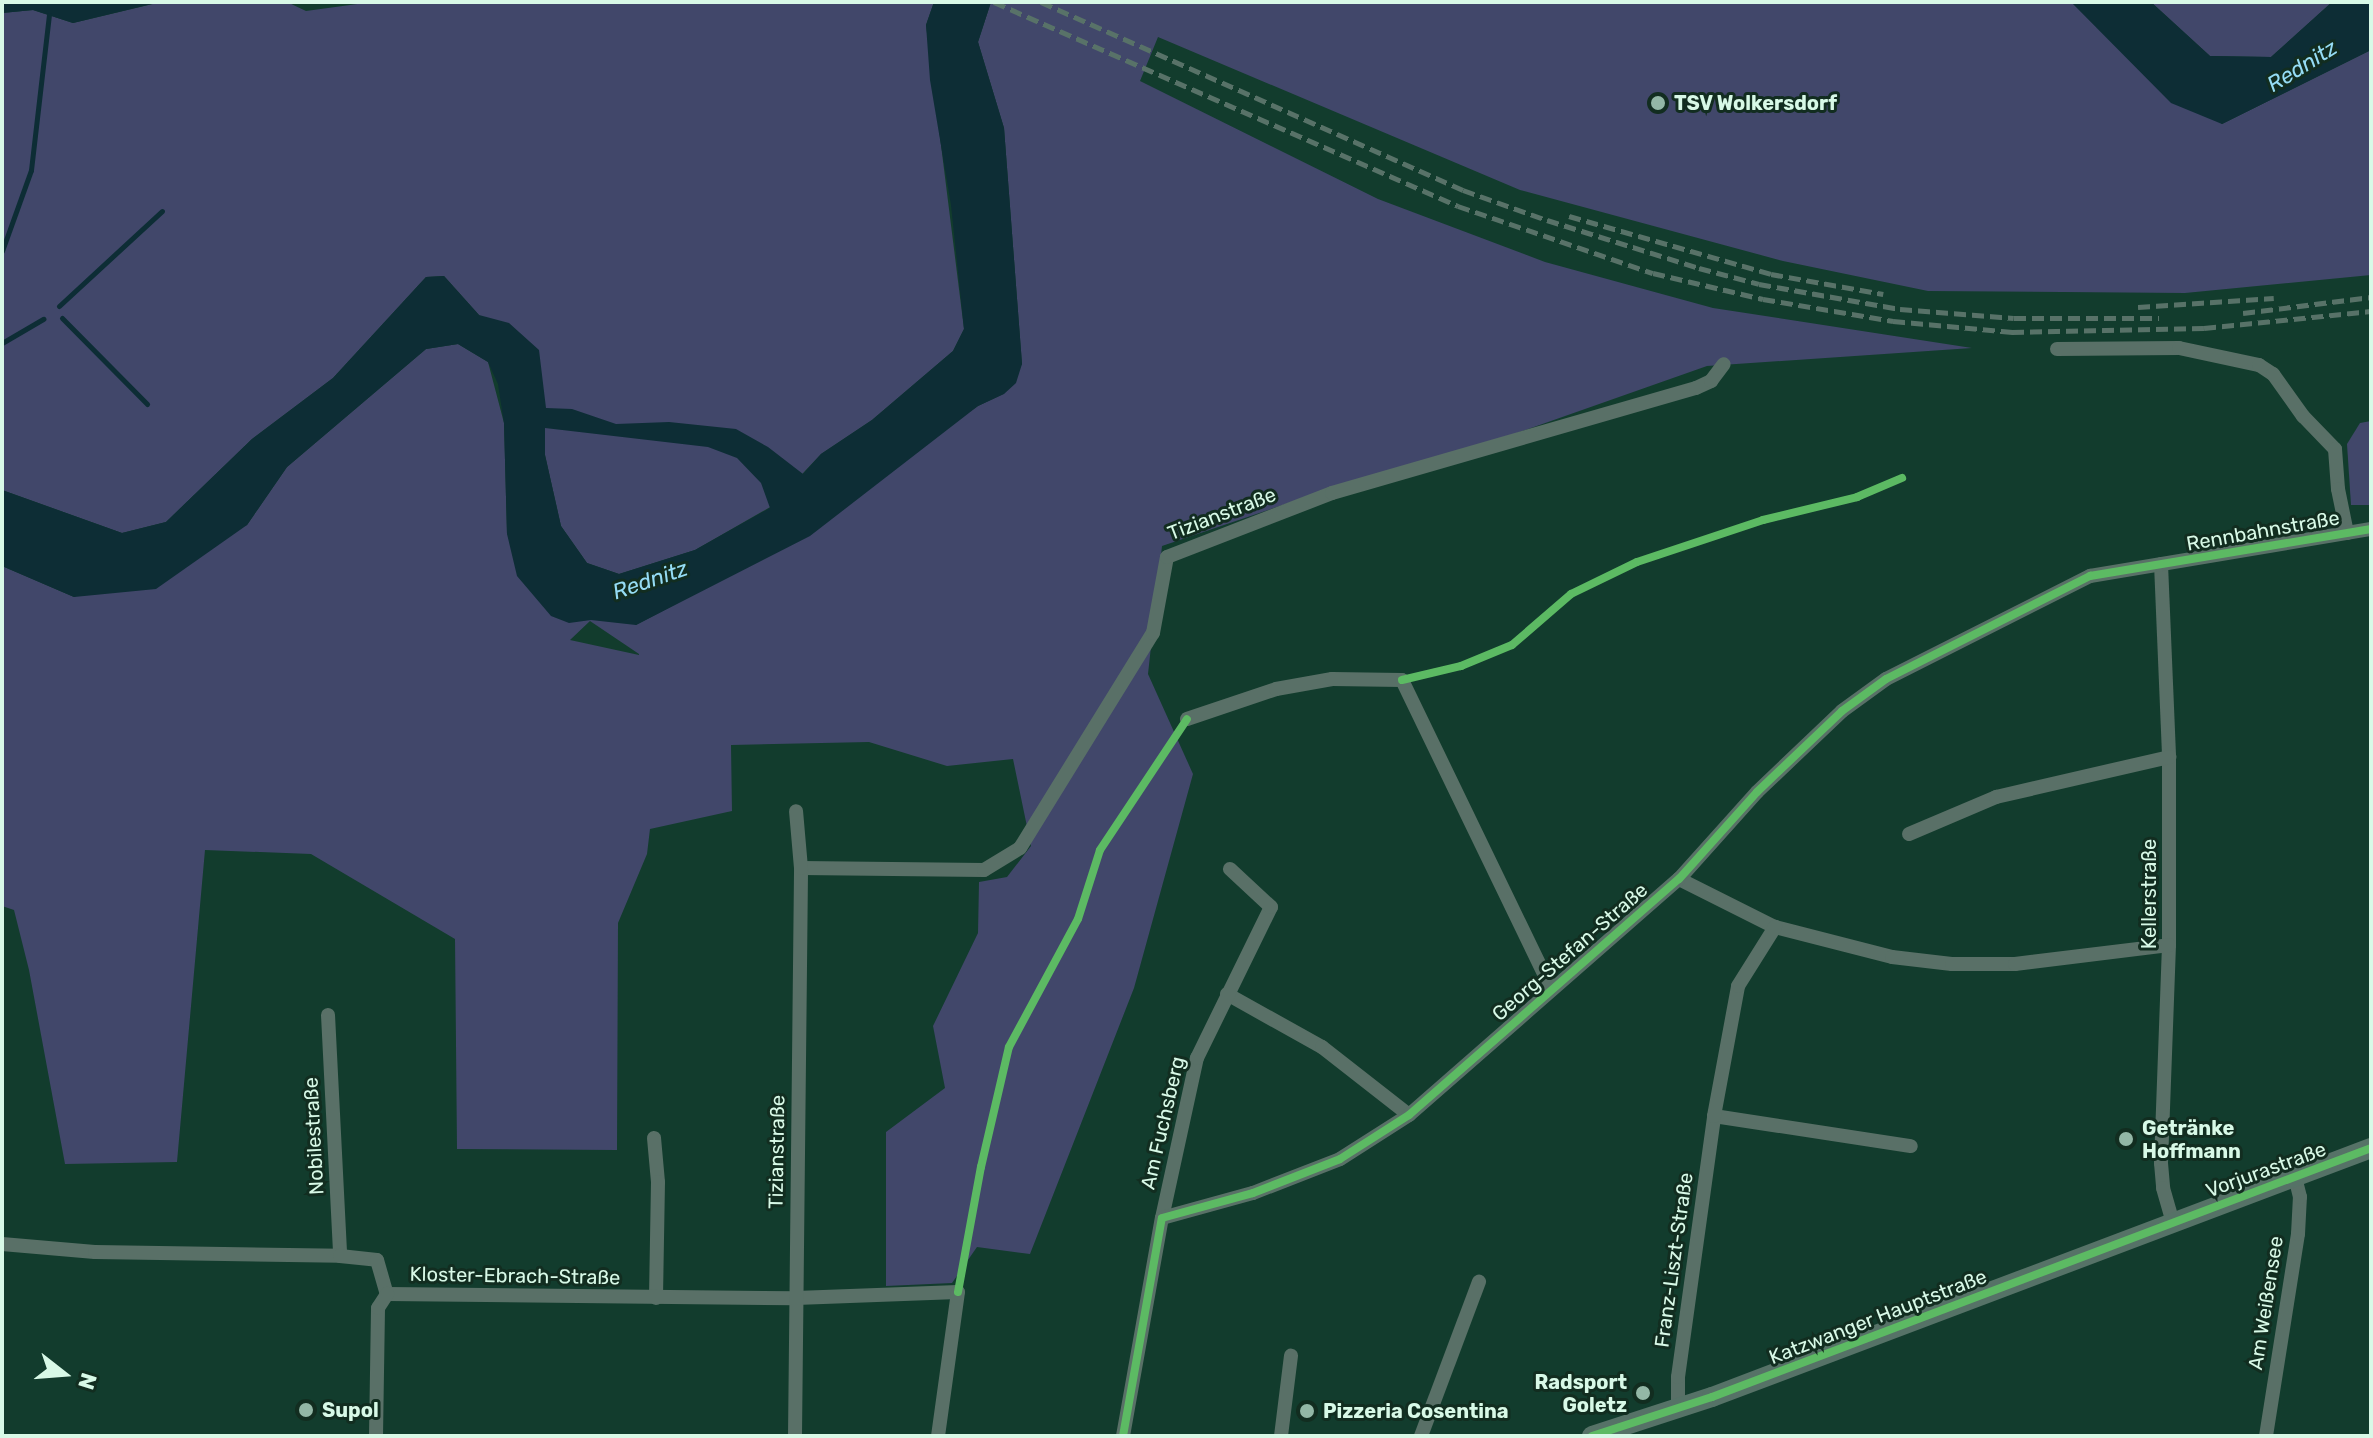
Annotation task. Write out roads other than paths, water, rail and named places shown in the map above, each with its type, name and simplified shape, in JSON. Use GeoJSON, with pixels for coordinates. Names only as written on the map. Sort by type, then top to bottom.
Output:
{"type":"FeatureCollection","features":[{"type":"Feature","properties":{"kind":"main road","name":"Vorjurastraße"},"geometry":{"type":"LineString","coordinates":[[2173,1223],[2371,1148]]}},
{"type":"Feature","properties":{"kind":"main road","name":"Katzwanger Hauptstraße"},"geometry":{"type":"LineString","coordinates":[[1592,1436],[1678,1409],[2173,1223]]}},
{"type":"Feature","properties":{"kind":"street"},"geometry":{"type":"LineString","coordinates":[[2057,349],[2179,348],[2259,365],[2273,374],[2303,416],[2335,449],[2338,489],[2347,533]]}},
{"type":"Feature","properties":{"kind":"street","name":"Tizianstraße"},"geometry":{"type":"LineString","coordinates":[[801,868],[984,870],[1020,848],[1153,633],[1167,557],[1332,493],[1696,388],[1711,381],[1724,364]]}},
{"type":"Feature","properties":{"kind":"street","name":"Rennbahnstraße"},"geometry":{"type":"LineString","coordinates":[[2161,564],[2371,529]]}},
{"type":"Feature","properties":{"kind":"street","name":"Kellerstraße"},"geometry":{"type":"LineString","coordinates":[[2161,564],[2169,757],[2169,945],[2161,1163],[2163,1188],[2173,1223]]}},
{"type":"Feature","properties":{"kind":"street","name":"Georg-Stefan-Straße"},"geometry":{"type":"LineString","coordinates":[[1162,1218],[1253,1193],[1340,1159],[1409,1115],[1679,879],[1757,792],[1826,723],[1886,679],[2090,576],[2161,564]]}},
{"type":"Feature","properties":{"kind":"street","name":"Georg-Stefan-Straße"},"geometry":{"type":"LineString","coordinates":[[1187,719],[1276,689],[1332,679],[1402,680],[1552,990]]}},
{"type":"Feature","properties":{"kind":"street"},"geometry":{"type":"LineString","coordinates":[[1909,834],[1996,797],[2169,757]]}},
{"type":"Feature","properties":{"kind":"street","name":"Tizianstraße"},"geometry":{"type":"LineString","coordinates":[[795,1436],[801,868],[796,811]]}},
{"type":"Feature","properties":{"kind":"street","name":"Am Fuchsberg"},"geometry":{"type":"LineString","coordinates":[[1162,1218],[1197,1058],[1271,907],[1230,869]]}},
{"type":"Feature","properties":{"kind":"street"},"geometry":{"type":"LineString","coordinates":[[1679,879],[1775,927],[1892,957],[1952,964],[2015,964],[2169,945]]}},
{"type":"Feature","properties":{"kind":"street","name":"Franz-Liszt-Straße"},"geometry":{"type":"LineString","coordinates":[[1678,1409],[1678,1377],[1714,1116],[1738,986],[1775,927]]}},
{"type":"Feature","properties":{"kind":"street"},"geometry":{"type":"LineString","coordinates":[[1227,994],[1322,1047],[1409,1115]]}},
{"type":"Feature","properties":{"kind":"street","name":"Nobilestraße"},"geometry":{"type":"LineString","coordinates":[[328,1015],[340,1256]]}},
{"type":"Feature","properties":{"kind":"street"},"geometry":{"type":"LineString","coordinates":[[1714,1116],[1911,1146]]}},
{"type":"Feature","properties":{"kind":"street"},"geometry":{"type":"LineString","coordinates":[[654,1138],[658,1182],[656,1298]]}},
{"type":"Feature","properties":{"kind":"street","name":"Am Weißensee"},"geometry":{"type":"LineString","coordinates":[[2266,1436],[2298,1234],[2300,1197],[2295,1177]]}},
{"type":"Feature","properties":{"kind":"street"},"geometry":{"type":"LineString","coordinates":[[1123,1436],[1162,1218]]}},
{"type":"Feature","properties":{"kind":"street","name":"Kloster-Ebrach-Straße"},"geometry":{"type":"LineString","coordinates":[[2,1244],[95,1252],[340,1256],[377,1260],[387,1294],[796,1298],[958,1292],[938,1436]]}},
{"type":"Feature","properties":{"kind":"street"},"geometry":{"type":"LineString","coordinates":[[1421,1436],[1479,1282]]}},
{"type":"Feature","properties":{"kind":"street"},"geometry":{"type":"LineString","coordinates":[[376,1436],[378,1308],[387,1294]]}},
{"type":"Feature","properties":{"kind":"street"},"geometry":{"type":"LineString","coordinates":[[1281,1436],[1291,1356]]}},
{"type":"Feature","properties":{"kind":"water"},"geometry":{"type":"Polygon","coordinates":[[[2,2],[160,2],[73,23],[33,10],[2,13],[2,2]]]}},
{"type":"Feature","properties":{"kind":"water","name":"Rednitz"},"geometry":{"type":"Polygon","coordinates":[[[934,2],[991,2],[978,42],[1004,128],[1022,364],[1016,383],[1004,394],[978,406],[810,536],[636,625],[591,620],[569,623],[551,616],[517,576],[507,534],[504,423],[498,384],[488,362],[458,344],[426,349],[287,467],[247,525],[156,589],[74,597],[2,566],[2,490],[122,533],[166,522],[252,439],[333,378],[426,277],[444,276],[479,315],[509,323],[539,350],[546,408],[572,409],[616,424],[669,422],[736,429],[768,447],[803,474],[821,454],[872,420],[953,351],[964,329],[951,205],[930,80],[926,25],[934,2]],[[545,428],[545,455],[561,526],[587,563],[619,574],[695,550],[770,508],[761,483],[737,458],[708,447],[545,428]]]}},
{"type":"Feature","properties":{"kind":"water","name":"Rednitz"},"geometry":{"type":"Polygon","coordinates":[[[2071,2],[2151,2],[2210,56],[2271,57],[2332,2],[2371,2],[2371,50],[2222,124],[2171,103],[2071,2]]]}},
{"type":"Feature","properties":{"kind":"waterway"},"geometry":{"type":"LineString","coordinates":[[2,251],[31,170],[49,15]]}},
{"type":"Feature","properties":{"kind":"waterway"},"geometry":{"type":"LineString","coordinates":[[59,306],[162,211]]}},
{"type":"Feature","properties":{"kind":"waterway"},"geometry":{"type":"LineString","coordinates":[[62,318],[147,404]]}},
{"type":"Feature","properties":{"kind":"waterway"},"geometry":{"type":"LineString","coordinates":[[2,343],[43,319]]}},
{"type":"Feature","properties":{"kind":"railway"},"geometry":{"type":"LineString","coordinates":[[994,2],[1458,206],[1653,273],[1763,299],[1893,321],[2012,332],[2204,328],[2371,311]]}},
{"type":"Feature","properties":{"kind":"railway"},"geometry":{"type":"LineString","coordinates":[[1041,2],[1463,190],[1699,268],[1759,284],[1900,309],[2014,318],[2159,318]]}},
{"type":"Feature","properties":{"kind":"railway"},"geometry":{"type":"LineString","coordinates":[[1569,216],[1771,274],[1883,294]]}},
{"type":"Feature","properties":{"kind":"railway"},"geometry":{"type":"LineString","coordinates":[[2243,313],[2371,297]]}},
{"type":"Feature","properties":{"kind":"railway"},"geometry":{"type":"LineString","coordinates":[[2138,307],[2274,298]]}},
{"type":"Feature","properties":{"kind":"place","name":"TSV Wolkersdorf"},"geometry":{"type":"Point","coordinates":[1658,103]}},
{"type":"Feature","properties":{"kind":"place","name":"Getränke Hoffmann"},"geometry":{"type":"Point","coordinates":[2126,1139]}},
{"type":"Feature","properties":{"kind":"place","name":"Radsport Goletz"},"geometry":{"type":"Point","coordinates":[1643,1393]}},
{"type":"Feature","properties":{"kind":"place","name":"Supol"},"geometry":{"type":"Point","coordinates":[306,1410]}},
{"type":"Feature","properties":{"kind":"place","name":"Pizzeria Cosentina"},"geometry":{"type":"Point","coordinates":[1307,1411]}}]}
